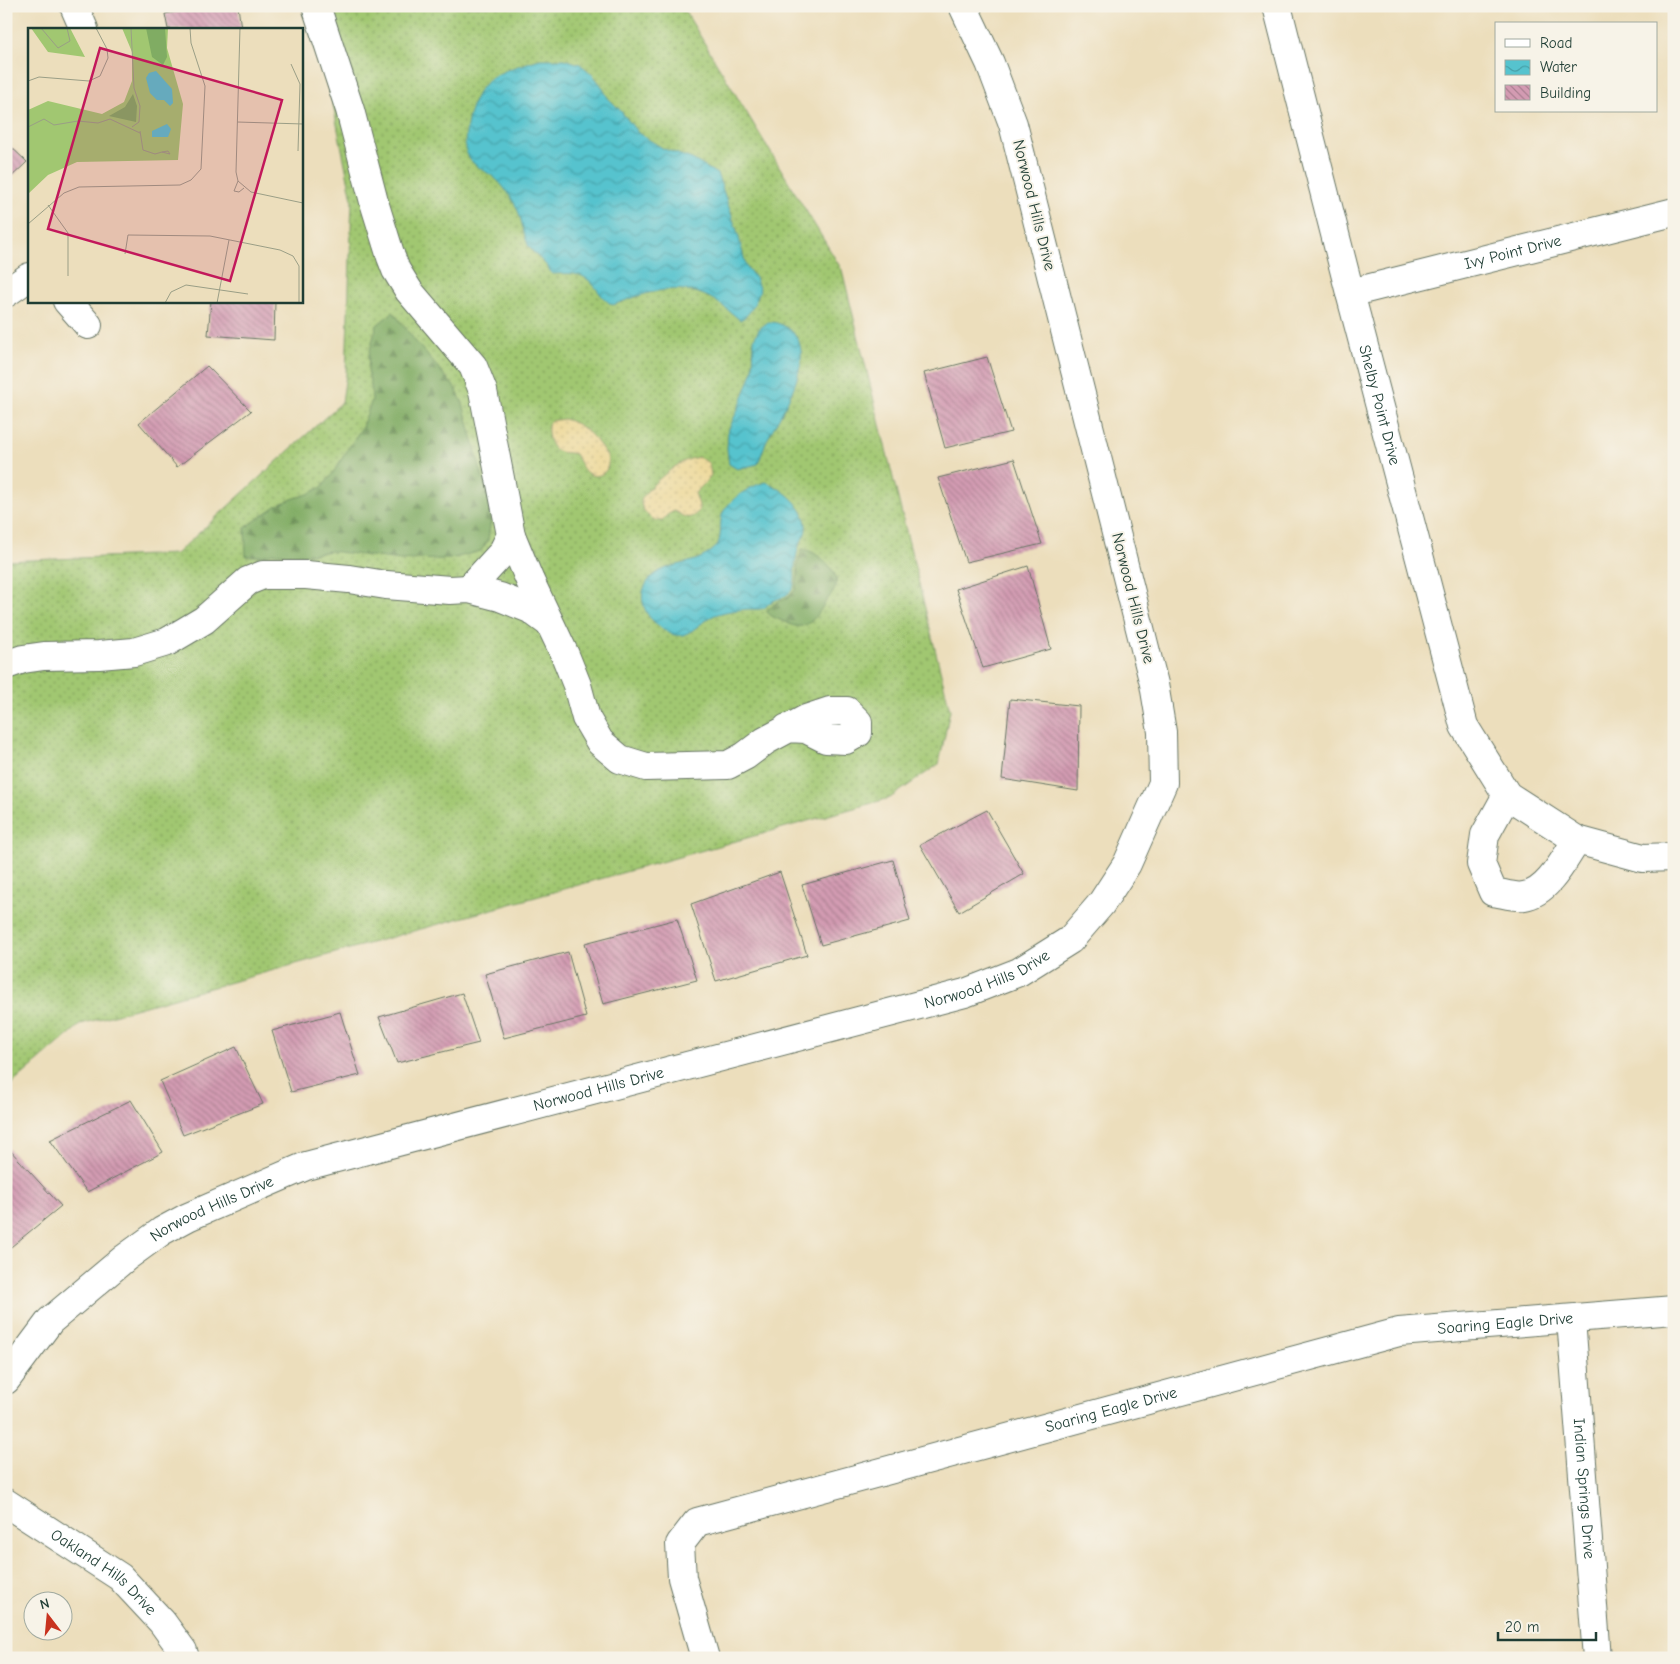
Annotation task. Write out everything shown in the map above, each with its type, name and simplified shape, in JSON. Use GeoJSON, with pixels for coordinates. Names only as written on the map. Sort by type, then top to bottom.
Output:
{"type":"FeatureCollection","features":[{"type":"Feature","properties":{"kind":"street"},"geometry":{"type":"LineString","coordinates":[[74,6],[84,28]]}},
{"type":"Feature","properties":{"kind":"street"},"geometry":{"type":"LineString","coordinates":[[316,6],[350,110],[391,258],[396,270],[410,291],[473,366],[483,391],[511,535],[577,686],[586,718],[600,742],[620,759],[646,767],[728,765],[787,728]]}},
{"type":"Feature","properties":{"kind":"street","name":"Norwood Hills Drive"},"geometry":{"type":"LineString","coordinates":[[6,1380],[50,1321],[125,1258],[162,1231],[206,1209],[306,1166],[965,993],[1019,972],[1070,940],[1101,904],[1127,864],[1163,783],[1162,732],[1154,684],[1013,124],[990,63],[962,6]]}},
{"type":"Feature","properties":{"kind":"street","name":"Shelby Point Drive"},"geometry":{"type":"LineString","coordinates":[[1277,6],[1464,726],[1507,795],[1577,840],[1643,858],[1674,857]]}},
{"type":"Feature","properties":{"kind":"street","name":"Ivy Point Drive"},"geometry":{"type":"LineString","coordinates":[[1350,292],[1674,212]]}},
{"type":"Feature","properties":{"kind":"street"},"geometry":{"type":"LineString","coordinates":[[6,293],[28,277]]}},
{"type":"Feature","properties":{"kind":"street"},"geometry":{"type":"LineString","coordinates":[[68,302],[88,325]]}},
{"type":"Feature","properties":{"kind":"street"},"geometry":{"type":"LineString","coordinates":[[469,589],[502,553],[511,535]]}},
{"type":"Feature","properties":{"kind":"street"},"geometry":{"type":"LineString","coordinates":[[6,665],[44,656],[134,652],[167,642],[204,620],[248,581],[263,575],[306,575],[386,585],[450,590],[469,589],[500,597],[530,609],[549,623]]}},
{"type":"Feature","properties":{"kind":"street"},"geometry":{"type":"LineString","coordinates":[[1507,795],[1485,835],[1481,864],[1493,892],[1524,896],[1539,890],[1551,878],[1577,840]]}},
{"type":"Feature","properties":{"kind":"street","name":"Soaring Eagle Drive"},"geometry":{"type":"LineString","coordinates":[[705,1658],[682,1578],[680,1544],[697,1522],[1399,1332],[1674,1310]]}},
{"type":"Feature","properties":{"kind":"street","name":"Indian Springs Drive"},"geometry":{"type":"LineString","coordinates":[[1571,1319],[1597,1658]]}},
{"type":"Feature","properties":{"kind":"street","name":"Oakland Hills Drive"},"geometry":{"type":"LineString","coordinates":[[6,1502],[120,1577],[162,1622],[186,1658]]}},
{"type":"Feature","properties":{"kind":"green space"},"geometry":{"type":"Polygon","coordinates":[[[302,6],[682,6],[842,270],[950,710],[939,764],[890,798],[81,1024],[6,1089],[6,561],[176,554],[342,402],[346,374],[352,199],[331,95],[302,6]]]}},
{"type":"Feature","properties":{"kind":"green space"},"geometry":{"type":"Polygon","coordinates":[[[393,312],[456,389],[463,404],[492,512],[488,540],[481,551],[450,559],[401,560],[331,551],[304,555],[275,553],[261,556],[246,556],[245,528],[276,506],[322,487],[362,427],[372,400],[368,371],[369,354],[373,339],[377,325],[393,312]]]}},
{"type":"Feature","properties":{"kind":"green space"},"geometry":{"type":"Polygon","coordinates":[[[802,549],[820,557],[830,567],[836,579],[836,585],[821,610],[810,622],[806,625],[793,626],[775,618],[766,611],[777,602],[788,598],[795,590],[798,574],[797,565],[802,549]]]}},
{"type":"Feature","properties":{"kind":"sand"},"geometry":{"type":"Polygon","coordinates":[[[564,419],[582,427],[599,445],[608,459],[607,469],[604,472],[597,476],[589,474],[585,471],[575,454],[560,452],[552,447],[548,436],[548,425],[550,421],[564,419]]]}},
{"type":"Feature","properties":{"kind":"sand"},"geometry":{"type":"Polygon","coordinates":[[[698,457],[709,463],[711,475],[695,493],[699,511],[692,516],[684,517],[674,511],[662,521],[651,518],[641,505],[645,493],[679,464],[698,457]]]}},
{"type":"Feature","properties":{"kind":"water"},"geometry":{"type":"Polygon","coordinates":[[[540,59],[564,59],[580,64],[592,74],[608,98],[638,133],[664,149],[692,159],[717,174],[738,234],[746,266],[755,278],[760,290],[753,307],[744,318],[740,320],[709,297],[692,291],[658,291],[613,305],[605,299],[592,283],[581,275],[552,274],[531,250],[516,206],[504,187],[471,160],[466,152],[465,141],[471,109],[482,87],[500,73],[540,59]]]}},
{"type":"Feature","properties":{"kind":"water"},"geometry":{"type":"Polygon","coordinates":[[[768,322],[786,327],[798,340],[801,353],[800,368],[788,401],[766,442],[758,464],[737,469],[729,464],[727,449],[728,431],[753,370],[754,339],[759,329],[768,322]]]}},
{"type":"Feature","properties":{"kind":"water"},"geometry":{"type":"Polygon","coordinates":[[[766,482],[780,489],[793,500],[803,513],[805,521],[806,531],[797,553],[792,590],[787,595],[769,603],[762,609],[736,610],[715,615],[683,635],[673,635],[664,630],[651,618],[645,609],[642,597],[646,584],[660,571],[695,560],[715,548],[719,541],[721,519],[725,509],[741,494],[754,486],[766,482]]]}},
{"type":"Feature","properties":{"kind":"building"},"geometry":{"type":"Polygon","coordinates":[[[207,6],[238,6],[241,28],[168,28],[165,14],[207,6]]]}},
{"type":"Feature","properties":{"kind":"building"},"geometry":{"type":"Polygon","coordinates":[[[6,142],[27,162],[6,182],[6,142]]]}},
{"type":"Feature","properties":{"kind":"building"},"geometry":{"type":"Polygon","coordinates":[[[211,302],[275,302],[274,340],[208,335],[211,302]]]}},
{"type":"Feature","properties":{"kind":"building"},"geometry":{"type":"Polygon","coordinates":[[[987,357],[1011,432],[945,448],[924,373],[987,357]]]}},
{"type":"Feature","properties":{"kind":"building"},"geometry":{"type":"Polygon","coordinates":[[[207,366],[251,411],[177,467],[139,423],[207,366]]]}},
{"type":"Feature","properties":{"kind":"building"},"geometry":{"type":"Polygon","coordinates":[[[1014,459],[1042,544],[966,562],[938,478],[1014,459]]]}},
{"type":"Feature","properties":{"kind":"building"},"geometry":{"type":"Polygon","coordinates":[[[1028,566],[1051,649],[983,668],[956,589],[1028,566]]]}},
{"type":"Feature","properties":{"kind":"building"},"geometry":{"type":"Polygon","coordinates":[[[1010,699],[1079,706],[1078,791],[1002,779],[1010,699]]]}},
{"type":"Feature","properties":{"kind":"building"},"geometry":{"type":"Polygon","coordinates":[[[987,810],[1024,874],[959,912],[920,845],[987,810]]]}},
{"type":"Feature","properties":{"kind":"building"},"geometry":{"type":"Polygon","coordinates":[[[893,860],[910,921],[821,945],[802,885],[893,860]]]}},
{"type":"Feature","properties":{"kind":"building"},"geometry":{"type":"Polygon","coordinates":[[[780,872],[807,955],[716,981],[691,904],[780,872]]]}},
{"type":"Feature","properties":{"kind":"building"},"geometry":{"type":"Polygon","coordinates":[[[677,919],[697,980],[603,1004],[585,943],[677,919]]]}},
{"type":"Feature","properties":{"kind":"building"},"geometry":{"type":"Polygon","coordinates":[[[568,952],[586,1017],[504,1038],[485,974],[568,952]]]}},
{"type":"Feature","properties":{"kind":"building"},"geometry":{"type":"Polygon","coordinates":[[[462,993],[479,1043],[397,1063],[379,1017],[462,993]]]}},
{"type":"Feature","properties":{"kind":"building"},"geometry":{"type":"Polygon","coordinates":[[[340,1012],[360,1075],[291,1092],[272,1031],[340,1012]]]}},
{"type":"Feature","properties":{"kind":"building"},"geometry":{"type":"Polygon","coordinates":[[[236,1047],[263,1104],[183,1135],[160,1081],[236,1047]]]}},
{"type":"Feature","properties":{"kind":"building"},"geometry":{"type":"Polygon","coordinates":[[[131,1100],[163,1152],[87,1192],[50,1140],[131,1100]]]}},
{"type":"Feature","properties":{"kind":"building"},"geometry":{"type":"Polygon","coordinates":[[[9,1149],[61,1206],[6,1251],[6,1152],[9,1149]]]}}]}
